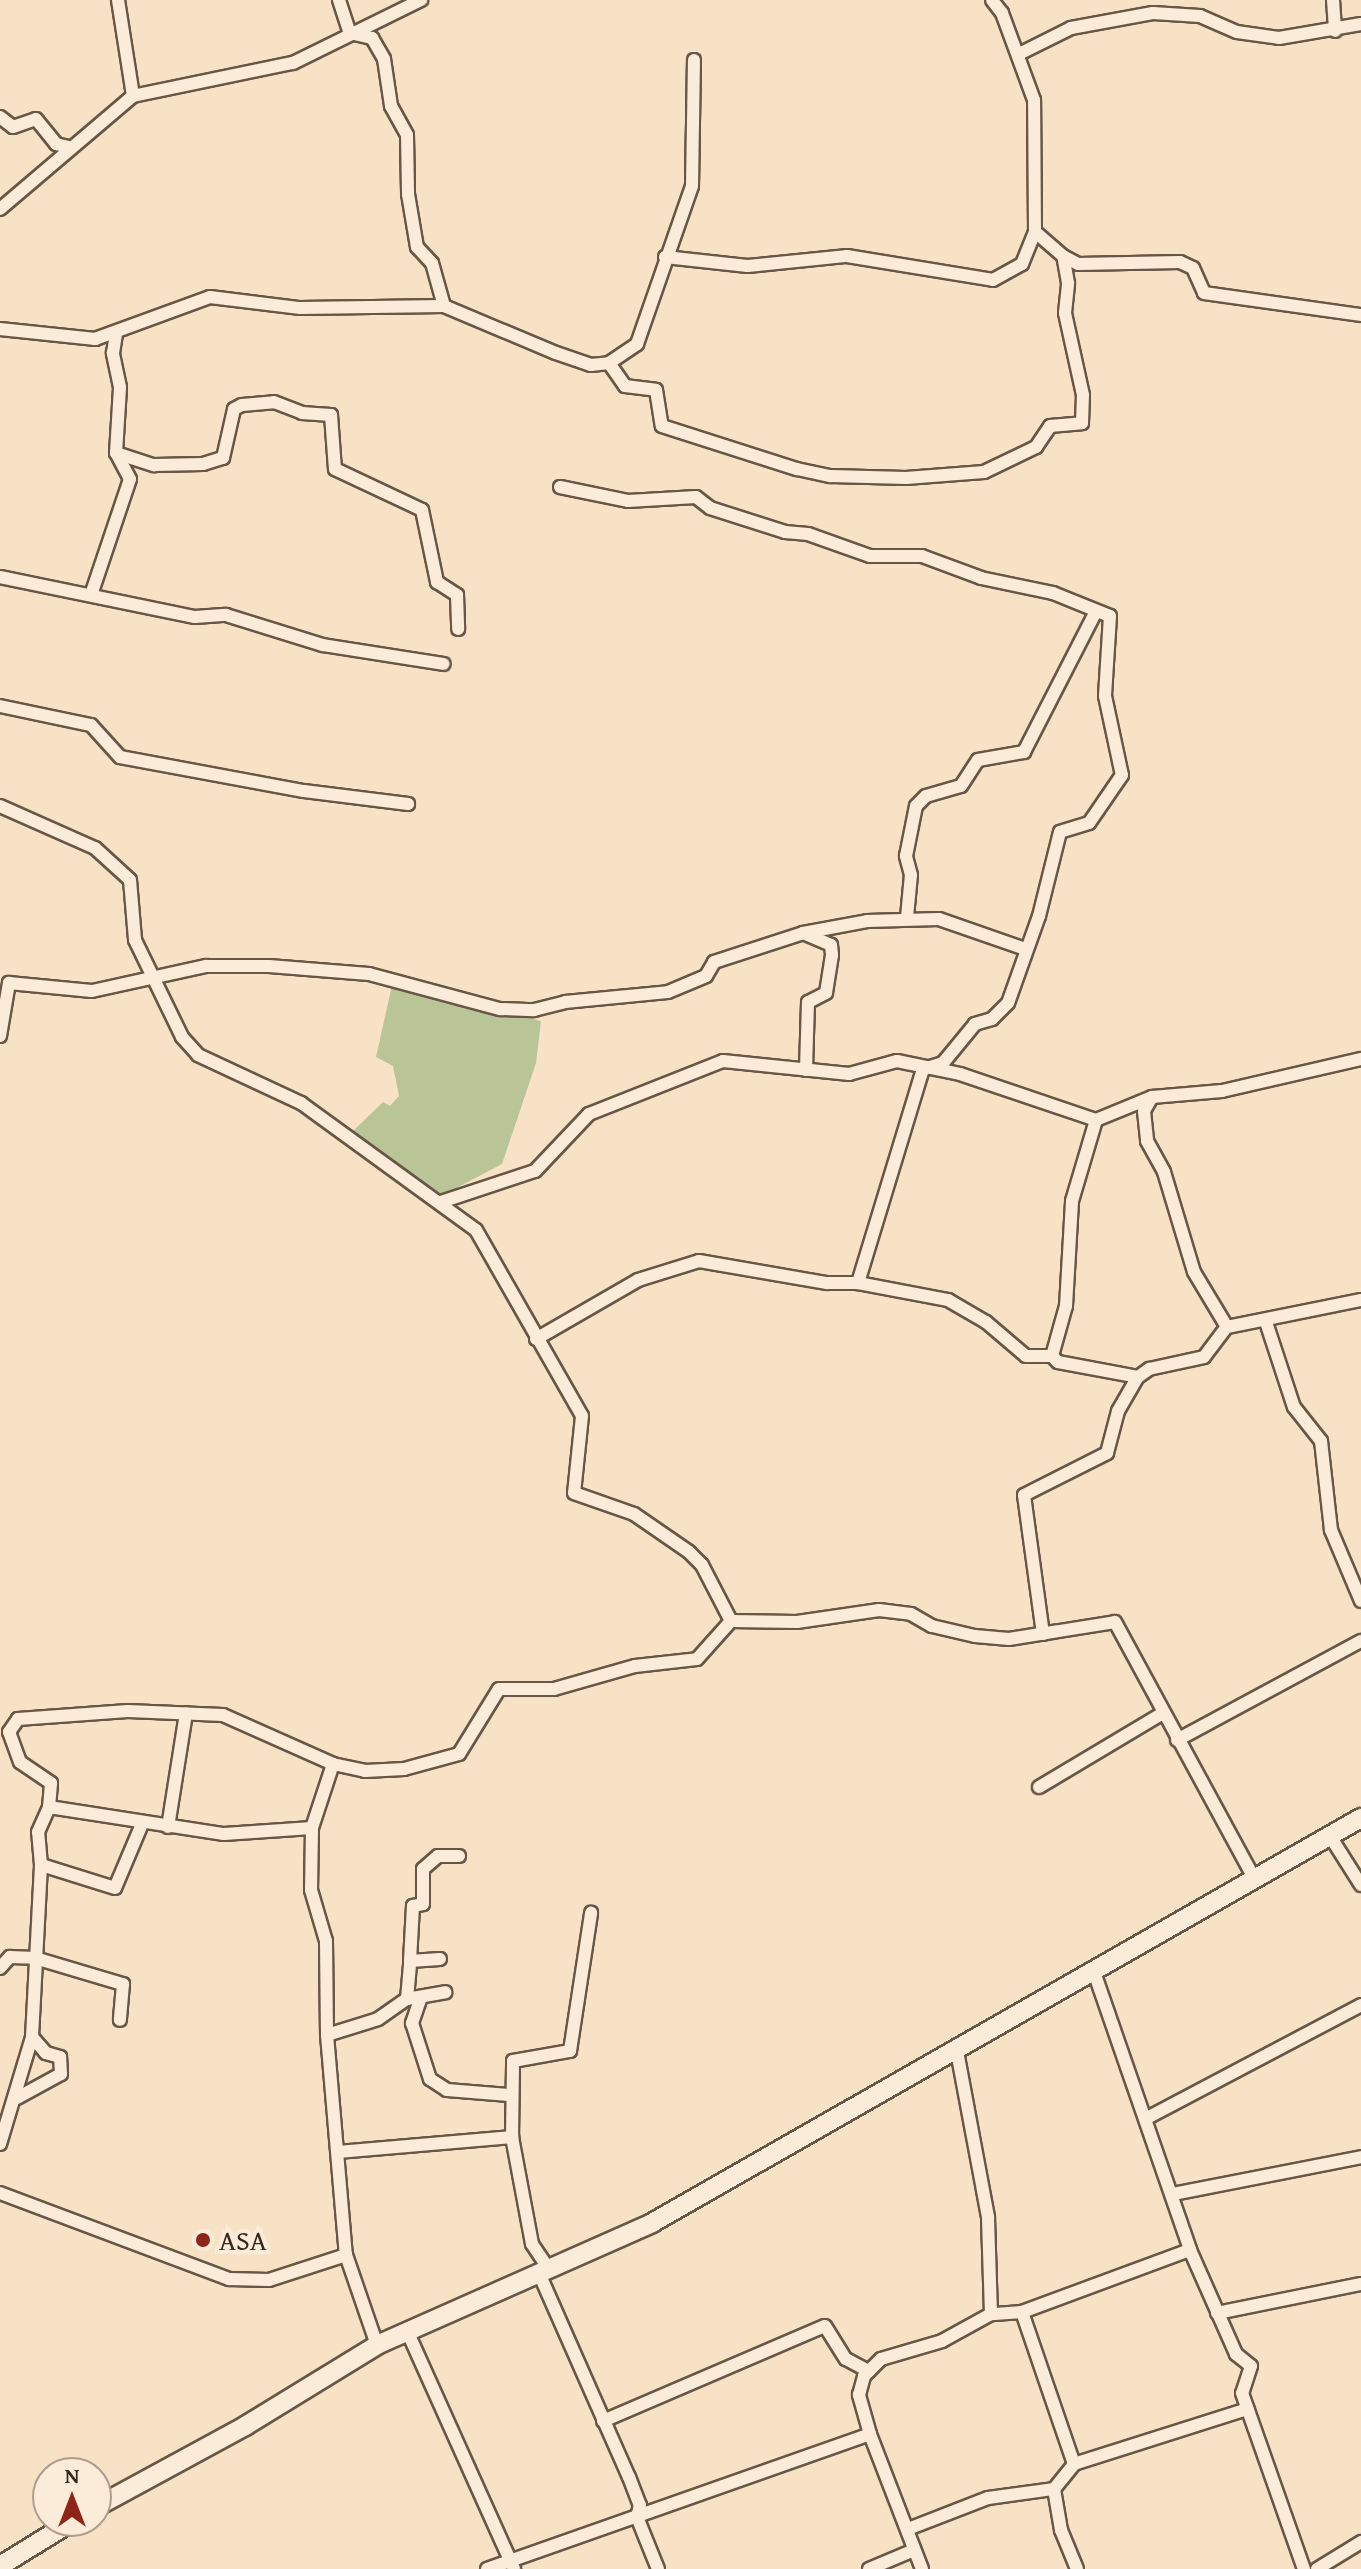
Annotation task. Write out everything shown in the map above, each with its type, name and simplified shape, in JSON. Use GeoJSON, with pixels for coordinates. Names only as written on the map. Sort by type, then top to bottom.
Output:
{"type":"FeatureCollection","features":[{"type":"Feature","properties":{"kind":"street"},"geometry":{"type":"LineString","coordinates":[[118,0],[133,96]]}},
{"type":"Feature","properties":{"kind":"street"},"geometry":{"type":"LineString","coordinates":[[339,0],[350,33]]}},
{"type":"Feature","properties":{"kind":"street"},"geometry":{"type":"LineString","coordinates":[[0,209],[68,147],[133,96],[293,63],[421,0]]}},
{"type":"Feature","properties":{"kind":"street"},"geometry":{"type":"LineString","coordinates":[[665,257],[748,266],[847,256],[993,280],[1022,264],[1035,232],[1034,100],[1019,54],[992,0]]}},
{"type":"Feature","properties":{"kind":"street"},"geometry":{"type":"LineString","coordinates":[[1333,0],[1335,31]]}},
{"type":"Feature","properties":{"kind":"street"},"geometry":{"type":"LineString","coordinates":[[1019,54],[1071,28],[1153,13],[1200,16],[1237,32],[1279,38],[1335,31],[1361,24]]}},
{"type":"Feature","properties":{"kind":"street"},"geometry":{"type":"LineString","coordinates":[[350,33],[372,38],[384,59],[391,106],[407,135],[408,194],[417,247],[432,263],[444,306]]}},
{"type":"Feature","properties":{"kind":"street"},"geometry":{"type":"LineString","coordinates":[[0,329],[62,338],[116,334],[210,297],[300,308],[444,306],[556,353],[591,365],[609,363],[637,344],[692,186],[694,60]]}},
{"type":"Feature","properties":{"kind":"street"},"geometry":{"type":"LineString","coordinates":[[0,117],[13,127],[36,119],[56,144],[68,147]]}},
{"type":"Feature","properties":{"kind":"street"},"geometry":{"type":"LineString","coordinates":[[1035,232],[1063,256],[1078,264],[1180,262],[1193,268],[1204,293],[1361,315]]}},
{"type":"Feature","properties":{"kind":"street"},"geometry":{"type":"LineString","coordinates":[[609,363],[625,386],[656,390],[662,426],[797,469],[831,476],[906,478],[984,472],[1036,447],[1050,426],[1082,423],[1083,395],[1065,313],[1068,283],[1063,256]]}},
{"type":"Feature","properties":{"kind":"street"},"geometry":{"type":"LineString","coordinates":[[91,595],[130,479],[116,453],[120,387],[113,353],[116,334]]}},
{"type":"Feature","properties":{"kind":"street"},"geometry":{"type":"LineString","coordinates":[[116,453],[154,465],[203,464],[223,458],[234,409],[242,405],[274,402],[302,413],[331,415],[335,469],[422,510],[437,582],[457,595],[458,629]]}},
{"type":"Feature","properties":{"kind":"street"},"geometry":{"type":"LineString","coordinates":[[560,487],[628,501],[696,497],[710,508],[785,532],[808,534],[870,556],[922,556],[1110,616],[1105,696],[1122,775],[1089,823],[1060,832],[1008,1003],[992,1019],[975,1024],[943,1063],[923,1069]]}},
{"type":"Feature","properties":{"kind":"street"},"geometry":{"type":"LineString","coordinates":[[0,577],[195,617],[226,615],[323,645],[444,664]]}},
{"type":"Feature","properties":{"kind":"street"},"geometry":{"type":"LineString","coordinates":[[907,917],[911,875],[906,856],[916,806],[926,796],[961,786],[978,760],[1024,752],[1096,611]]}},
{"type":"Feature","properties":{"kind":"street"},"geometry":{"type":"LineString","coordinates":[[0,706],[91,725],[120,757],[304,791],[408,804]]}},
{"type":"Feature","properties":{"kind":"street"},"geometry":{"type":"LineString","coordinates":[[0,806],[95,848],[130,880],[135,940],[157,976],[176,1026],[198,1055],[301,1103],[476,1230],[582,1416],[574,1493],[634,1514],[689,1552],[702,1565],[731,1621]]}},
{"type":"Feature","properties":{"kind":"street"},"geometry":{"type":"LineString","coordinates":[[0,1036],[9,983],[92,991],[206,966],[269,966],[369,974],[500,1009],[534,1010],[565,1002],[668,992],[706,976],[714,962],[803,933],[907,917],[939,919],[1025,949]]}},
{"type":"Feature","properties":{"kind":"street"},"geometry":{"type":"LineString","coordinates":[[803,933],[831,945],[832,955],[826,993],[808,1002],[806,1070]]}},
{"type":"Feature","properties":{"kind":"street"},"geometry":{"type":"LineString","coordinates":[[441,1202],[535,1171],[589,1114],[667,1079],[723,1061],[849,1074],[897,1061],[923,1069],[960,1074],[1096,1120],[1152,1097],[1222,1091],[1361,1059]]}},
{"type":"Feature","properties":{"kind":"street"},"geometry":{"type":"LineString","coordinates":[[858,1283],[923,1069]]}},
{"type":"Feature","properties":{"kind":"street"},"geometry":{"type":"LineString","coordinates":[[1152,1097],[1144,1111],[1147,1141],[1164,1172],[1194,1272],[1227,1327]]}},
{"type":"Feature","properties":{"kind":"street"},"geometry":{"type":"LineString","coordinates":[[1052,1356],[1066,1306],[1072,1201],[1096,1120]]}},
{"type":"Feature","properties":{"kind":"street"},"geometry":{"type":"LineString","coordinates":[[536,1339],[638,1280],[699,1261],[827,1283],[858,1283],[948,1300],[986,1322],[1026,1356],[1052,1356],[1058,1362],[1138,1377]]}},
{"type":"Feature","properties":{"kind":"street"},"geometry":{"type":"LineString","coordinates":[[1043,1634],[1024,1495],[1107,1453],[1118,1411],[1138,1377],[1149,1369],[1204,1357],[1227,1327],[1266,1322],[1361,1300]]}},
{"type":"Feature","properties":{"kind":"street"},"geometry":{"type":"LineString","coordinates":[[1266,1322],[1294,1407],[1321,1441],[1331,1530],[1361,1601]]}},
{"type":"Feature","properties":{"kind":"street"},"geometry":{"type":"LineString","coordinates":[[0,2144],[17,2098],[32,2037],[41,1865],[38,1832],[49,1807],[51,1783],[20,1762],[9,1732],[18,1719],[81,1713],[223,1715],[333,1764],[365,1771],[443,1760],[459,1754],[499,1689],[554,1689],[635,1666],[697,1659],[731,1621],[797,1622],[879,1610],[911,1614],[932,1626],[975,1636],[1009,1639],[1115,1622],[1255,1880]]}},
{"type":"Feature","properties":{"kind":"street"},"geometry":{"type":"LineString","coordinates":[[1177,1740],[1361,1641]]}},
{"type":"Feature","properties":{"kind":"street"},"geometry":{"type":"LineString","coordinates":[[168,1827],[186,1713]]}},
{"type":"Feature","properties":{"kind":"street"},"geometry":{"type":"LineString","coordinates":[[1039,1787],[1163,1713]]}},
{"type":"Feature","properties":{"kind":"street"},"geometry":{"type":"LineString","coordinates":[[333,1764],[312,1828],[311,1890],[326,1941],[327,2035],[346,2255],[377,2345]]}},
{"type":"Feature","properties":{"kind":"street"},"geometry":{"type":"LineString","coordinates":[[49,1807],[142,1824],[224,1834],[312,1828]]}},
{"type":"Feature","properties":{"kind":"street"},"geometry":{"type":"LineString","coordinates":[[112,2498],[245,2426],[377,2345],[652,2223],[957,2052],[1361,1818]]}},
{"type":"Feature","properties":{"kind":"street"},"geometry":{"type":"LineString","coordinates":[[41,1865],[115,1888],[142,1824]]}},
{"type":"Feature","properties":{"kind":"street"},"geometry":{"type":"LineString","coordinates":[[1330,1836],[1361,1885]]}},
{"type":"Feature","properties":{"kind":"street"},"geometry":{"type":"LineString","coordinates":[[407,1999],[413,1906],[423,1904],[423,1869],[438,1856],[459,1856]]}},
{"type":"Feature","properties":{"kind":"street"},"geometry":{"type":"LineString","coordinates":[[591,1913],[570,2051],[513,2061],[509,2095],[512,2137],[532,2244],[640,2505],[637,2517],[658,2569]]}},
{"type":"Feature","properties":{"kind":"street"},"geometry":{"type":"LineString","coordinates":[[0,1968],[10,1957],[35,1958],[123,1984],[120,2020]]}},
{"type":"Feature","properties":{"kind":"street"},"geometry":{"type":"LineString","coordinates":[[410,1961],[440,1959]]}},
{"type":"Feature","properties":{"kind":"street"},"geometry":{"type":"LineString","coordinates":[[1094,1972],[1147,2118],[1190,2250],[1236,2354],[1251,2366],[1242,2393],[1304,2569]]}},
{"type":"Feature","properties":{"kind":"street"},"geometry":{"type":"LineString","coordinates":[[327,2035],[378,2019],[407,1999],[445,1992]]}},
{"type":"Feature","properties":{"kind":"street"},"geometry":{"type":"LineString","coordinates":[[421,1997],[412,2023],[430,2079],[447,2090],[509,2095]]}},
{"type":"Feature","properties":{"kind":"street"},"geometry":{"type":"LineString","coordinates":[[1147,2118],[1361,2005]]}},
{"type":"Feature","properties":{"kind":"street"},"geometry":{"type":"LineString","coordinates":[[17,2098],[61,2074],[60,2057],[46,2053],[32,2037]]}},
{"type":"Feature","properties":{"kind":"street"},"geometry":{"type":"LineString","coordinates":[[957,2052],[988,2217],[991,2314]]}},
{"type":"Feature","properties":{"kind":"street"},"geometry":{"type":"LineString","coordinates":[[338,2152],[512,2137]]}},
{"type":"Feature","properties":{"kind":"street"},"geometry":{"type":"LineString","coordinates":[[1173,2194],[1361,2157]]}},
{"type":"Feature","properties":{"kind":"street"},"geometry":{"type":"LineString","coordinates":[[0,2193],[229,2279],[269,2280],[346,2255]]}},
{"type":"Feature","properties":{"kind":"street"},"geometry":{"type":"LineString","coordinates":[[922,2569],[870,2434],[859,2395],[869,2371],[881,2359],[942,2341],[991,2314],[1022,2312],[1190,2250]]}},
{"type":"Feature","properties":{"kind":"street"},"geometry":{"type":"LineString","coordinates":[[1217,2313],[1360,2287]]}},
{"type":"Feature","properties":{"kind":"street"},"geometry":{"type":"LineString","coordinates":[[1022,2312],[1074,2464]]}},
{"type":"Feature","properties":{"kind":"street"},"geometry":{"type":"LineString","coordinates":[[603,2421],[825,2326],[846,2359],[869,2371]]}},
{"type":"Feature","properties":{"kind":"street"},"geometry":{"type":"LineString","coordinates":[[408,2333],[512,2564]]}},
{"type":"Feature","properties":{"kind":"street"},"geometry":{"type":"LineString","coordinates":[[908,2529],[988,2498],[1054,2489],[1074,2464],[1247,2409]]}},
{"type":"Feature","properties":{"kind":"street"},"geometry":{"type":"LineString","coordinates":[[487,2569],[512,2564],[870,2434]]}},
{"type":"Feature","properties":{"kind":"street"},"geometry":{"type":"LineString","coordinates":[[1054,2489],[1061,2530],[1077,2569]]}},
{"type":"Feature","properties":{"kind":"street"},"geometry":{"type":"LineString","coordinates":[[0,2566],[47,2537]]}},
{"type":"Feature","properties":{"kind":"street"},"geometry":{"type":"LineString","coordinates":[[1317,2569],[1361,2542]]}},
{"type":"Feature","properties":{"kind":"street"},"geometry":{"type":"LineString","coordinates":[[869,2569],[914,2550]]}},
{"type":"Feature","properties":{"kind":"green space"},"geometry":{"type":"Polygon","coordinates":[[[393,981],[541,1021],[536,1063],[502,1164],[443,1195],[350,1134],[383,1102],[390,1106],[399,1096],[393,1066],[376,1057],[393,981]]]}},
{"type":"Feature","properties":{"kind":"place","name":"ASA"},"geometry":{"type":"Point","coordinates":[203,2240]}}]}
